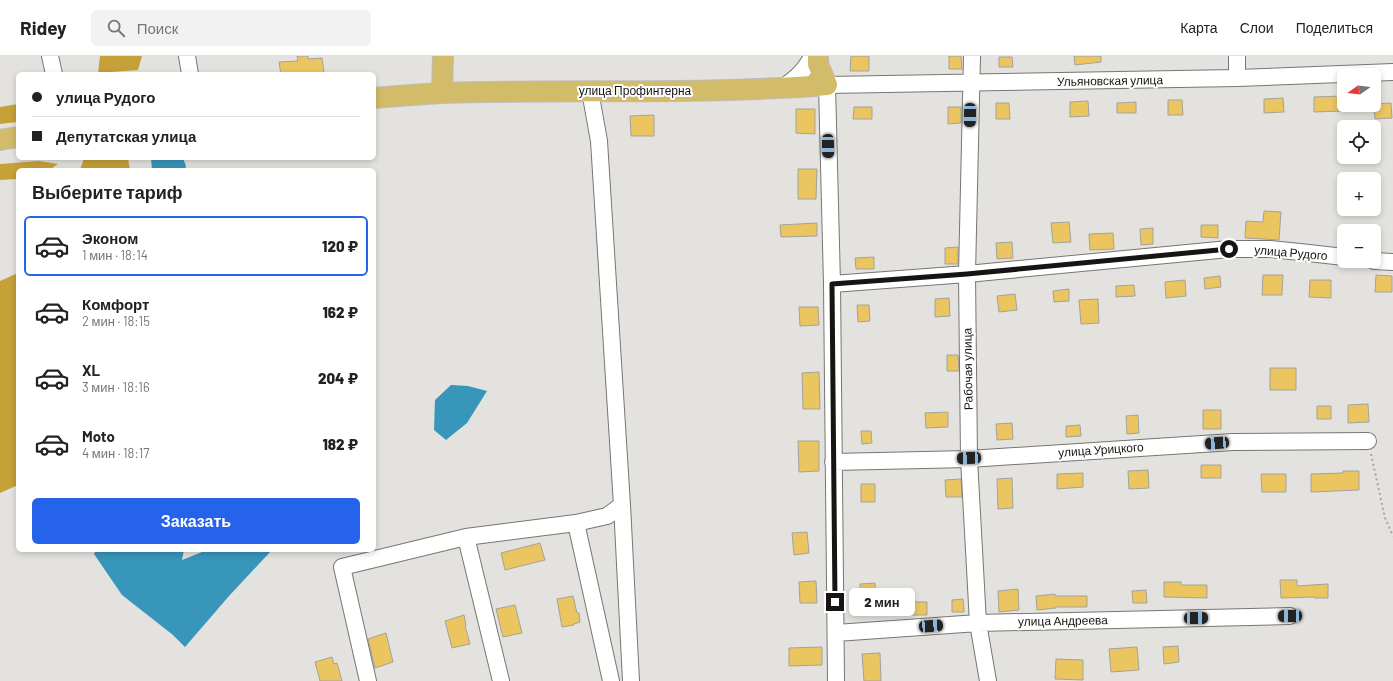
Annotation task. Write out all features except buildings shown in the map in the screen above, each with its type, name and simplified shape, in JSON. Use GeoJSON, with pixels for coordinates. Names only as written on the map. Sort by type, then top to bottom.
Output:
{"type":"FeatureCollection","features":[{"type":"Feature","properties":{"kind":"main road"},"geometry":{"type":"LineString","coordinates":[[376,98],[442,93],[443,56]]}},
{"type":"Feature","properties":{"kind":"main road"},"geometry":{"type":"LineString","coordinates":[[818,56],[818,64],[827,84]]}},
{"type":"Feature","properties":{"kind":"main road","name":"улица Профинтерна"},"geometry":{"type":"LineString","coordinates":[[442,93],[700,91],[782,88],[827,84]]}},
{"type":"Feature","properties":{"kind":"main road"},"geometry":{"type":"LineString","coordinates":[[0,140],[16,137]]}},
{"type":"Feature","properties":{"kind":"street"},"geometry":{"type":"LineString","coordinates":[[50,56],[54,72]]}},
{"type":"Feature","properties":{"kind":"street"},"geometry":{"type":"LineString","coordinates":[[187,56],[190,72]]}},
{"type":"Feature","properties":{"kind":"street"},"geometry":{"type":"LineString","coordinates":[[782,88],[796,78],[805,68],[812,56]]}},
{"type":"Feature","properties":{"kind":"street","name":"Рабочая улица"},"geometry":{"type":"LineString","coordinates":[[972,56],[967,274],[969,458],[978,623],[988,681]]}},
{"type":"Feature","properties":{"kind":"street"},"geometry":{"type":"LineString","coordinates":[[1237,56],[1237,78]]}},
{"type":"Feature","properties":{"kind":"street","name":"Ульяновская улица"},"geometry":{"type":"LineString","coordinates":[[827,84],[1237,78],[1393,72]]}},
{"type":"Feature","properties":{"kind":"street"},"geometry":{"type":"LineString","coordinates":[[827,84],[832,284],[836,681]]}},
{"type":"Feature","properties":{"kind":"street"},"geometry":{"type":"LineString","coordinates":[[590,91],[599,140],[622,505],[631,681]]}},
{"type":"Feature","properties":{"kind":"street","name":"улица Рудого"},"geometry":{"type":"LineString","coordinates":[[832,284],[967,274],[1229,249],[1285,250],[1337,256]]}},
{"type":"Feature","properties":{"kind":"street"},"geometry":{"type":"LineString","coordinates":[[1381,261],[1393,262]]}},
{"type":"Feature","properties":{"kind":"street","name":"улица Урицкого"},"geometry":{"type":"LineString","coordinates":[[834,462],[969,458],[1233,442],[1368,441]]}},
{"type":"Feature","properties":{"kind":"street"},"geometry":{"type":"LineString","coordinates":[[368,681],[342,567],[466,537],[576,523],[607,516],[622,505]]}},
{"type":"Feature","properties":{"kind":"street"},"geometry":{"type":"LineString","coordinates":[[576,523],[611,681]]}},
{"type":"Feature","properties":{"kind":"street"},"geometry":{"type":"LineString","coordinates":[[466,537],[501,681]]}},
{"type":"Feature","properties":{"kind":"street","name":"улица Андреева"},"geometry":{"type":"LineString","coordinates":[[836,633],[978,623],[1290,616]]}},
{"type":"Feature","properties":{"kind":"path"},"geometry":{"type":"LineString","coordinates":[[1368,441],[1385,518],[1393,536]]}},
{"type":"Feature","properties":{"kind":"shaded area"},"geometry":{"type":"Polygon","coordinates":[[[100,56],[142,56],[138,70],[98,72],[100,56]]]}},
{"type":"Feature","properties":{"kind":"shaded area"},"geometry":{"type":"Polygon","coordinates":[[[16,104],[16,122],[0,124],[0,107],[16,104]]]}},
{"type":"Feature","properties":{"kind":"shaded area"},"geometry":{"type":"Polygon","coordinates":[[[83,160],[128,160],[130,168],[81,168],[83,160]]]}},
{"type":"Feature","properties":{"kind":"shaded area"},"geometry":{"type":"Polygon","coordinates":[[[39,161],[58,164],[52,168],[16,168],[16,179],[0,180],[0,164],[39,161]]]}},
{"type":"Feature","properties":{"kind":"shaded area"},"geometry":{"type":"Polygon","coordinates":[[[16,274],[16,486],[0,493],[0,281],[16,274]]]}},
{"type":"Feature","properties":{"kind":"water"},"geometry":{"type":"Polygon","coordinates":[[[151,160],[184,160],[186,166],[186,168],[152,168],[151,160]]]}},
{"type":"Feature","properties":{"kind":"water"},"geometry":{"type":"Polygon","coordinates":[[[451,385],[468,386],[487,391],[467,423],[446,440],[434,430],[435,400],[451,385]]]}},
{"type":"Feature","properties":{"kind":"water"},"geometry":{"type":"Polygon","coordinates":[[[95,552],[184,552],[182,560],[202,552],[270,552],[229,596],[185,647],[173,635],[122,595],[94,554],[95,552]]]}},
{"type":"Feature","properties":{"kind":"route"},"geometry":{"type":"LineString","coordinates":[[835,602],[832,284],[967,274],[1229,249]]}}]}
